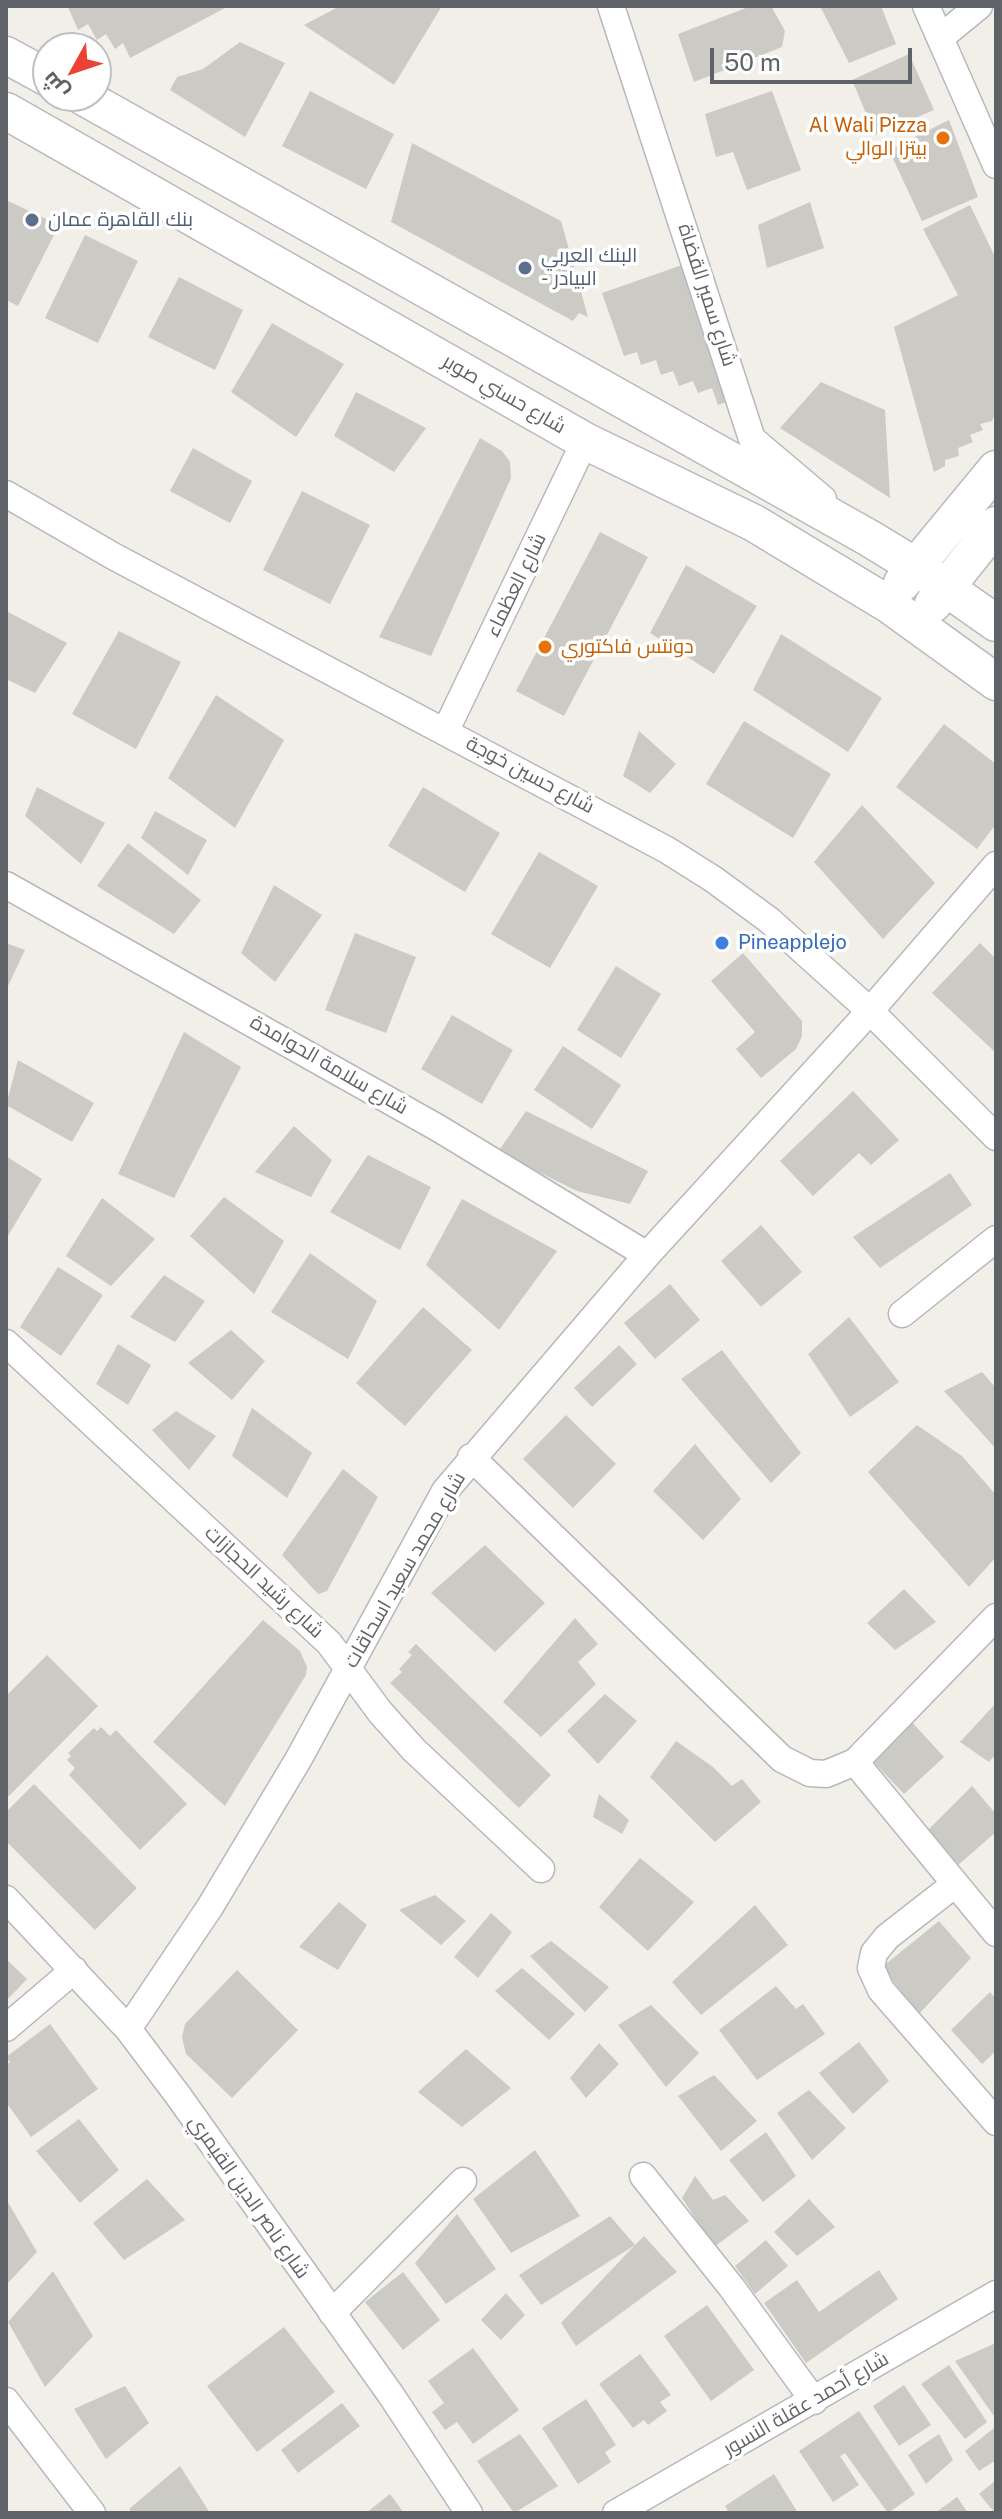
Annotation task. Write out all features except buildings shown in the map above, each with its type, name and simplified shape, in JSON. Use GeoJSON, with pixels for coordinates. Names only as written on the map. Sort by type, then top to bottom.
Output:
{"type":"FeatureCollection","features":[{"type":"Feature","properties":{"kind":"main road"},"geometry":{"type":"LineString","coordinates":[[6,55],[32,69]]}},
{"type":"Feature","properties":{"kind":"main road","name":"شارع حسني صوبر"},"geometry":{"type":"LineString","coordinates":[[6,111],[236,239],[585,441],[754,523],[888,604],[996,682]]}},
{"type":"Feature","properties":{"kind":"main road"},"geometry":{"type":"LineString","coordinates":[[110,112],[869,538],[946,586],[996,623]]}},
{"type":"Feature","properties":{"kind":"main road"},"geometry":{"type":"LineString","coordinates":[[888,604],[915,566],[996,469]]}},
{"type":"Feature","properties":{"kind":"main road"},"geometry":{"type":"LineString","coordinates":[[869,538],[896,540],[964,505]]}},
{"type":"Feature","properties":{"kind":"main road"},"geometry":{"type":"LineString","coordinates":[[918,624],[996,525]]}},
{"type":"Feature","properties":{"kind":"street","name":"شارع سمير القضاة"},"geometry":{"type":"LineString","coordinates":[[611,6],[752,439],[869,538]]}},
{"type":"Feature","properties":{"kind":"street"},"geometry":{"type":"LineString","coordinates":[[926,6],[996,165]]}},
{"type":"Feature","properties":{"kind":"street"},"geometry":{"type":"LineString","coordinates":[[940,38],[979,6]]}},
{"type":"Feature","properties":{"kind":"street","name":"شارع العظماء"},"geometry":{"type":"LineString","coordinates":[[446,730],[585,441]]}},
{"type":"Feature","properties":{"kind":"street","name":"شارع حسين خوجة"},"geometry":{"type":"LineString","coordinates":[[6,494],[127,563],[667,850],[732,891],[870,1011],[996,1137]]}},
{"type":"Feature","properties":{"kind":"street","name":"شارع محمد سعيد اسحاقات"},"geometry":{"type":"LineString","coordinates":[[128,2029],[226,1881],[349,1668],[445,1491],[647,1255],[870,1011],[996,865]]}},
{"type":"Feature","properties":{"kind":"street","name":"شارع سلامة الحوامدة"},"geometry":{"type":"LineString","coordinates":[[6,885],[438,1128],[647,1255]]}},
{"type":"Feature","properties":{"kind":"street"},"geometry":{"type":"LineString","coordinates":[[902,1314],[996,1239]]}},
{"type":"Feature","properties":{"kind":"street","name":"شارع رشيد الحجازات"},"geometry":{"type":"LineString","coordinates":[[6,1343],[329,1643],[380,1712],[414,1750],[541,1869]]}},
{"type":"Feature","properties":{"kind":"street"},"geometry":{"type":"LineString","coordinates":[[471,1457],[782,1759],[795,1768],[826,1774],[855,1762],[996,1617]]}},
{"type":"Feature","properties":{"kind":"street"},"geometry":{"type":"LineString","coordinates":[[855,1762],[996,1933]]}},
{"type":"Feature","properties":{"kind":"street"},"geometry":{"type":"LineString","coordinates":[[955,1884],[887,1937],[874,1953],[871,1968],[881,1990],[996,2122]]}},
{"type":"Feature","properties":{"kind":"street","name":"شارع ناصر الدين القيمري"},"geometry":{"type":"LineString","coordinates":[[6,1899],[128,2029],[332,2313],[469,2513]]}},
{"type":"Feature","properties":{"kind":"street"},"geometry":{"type":"LineString","coordinates":[[6,2028],[74,1970]]}},
{"type":"Feature","properties":{"kind":"street"},"geometry":{"type":"LineString","coordinates":[[643,2176],[732,2288],[814,2401]]}},
{"type":"Feature","properties":{"kind":"street"},"geometry":{"type":"LineString","coordinates":[[332,2313],[463,2181]]}},
{"type":"Feature","properties":{"kind":"street","name":"شارع أحمد عقلة النسور"},"geometry":{"type":"LineString","coordinates":[[616,2513],[996,2294]]}},
{"type":"Feature","properties":{"kind":"street"},"geometry":{"type":"LineString","coordinates":[[6,2401],[92,2513]]}},
{"type":"Feature","properties":{"kind":"place","name":"Al Wali Pizza بيتزا الوالي"},"geometry":{"type":"Point","coordinates":[943,138]}},
{"type":"Feature","properties":{"kind":"place","name":"بنك القاهرة عمان"},"geometry":{"type":"Point","coordinates":[32,220]}},
{"type":"Feature","properties":{"kind":"place","name":"البنك العربي - البيادر"},"geometry":{"type":"Point","coordinates":[525,268]}},
{"type":"Feature","properties":{"kind":"place","name":"دونتس فاكتوري"},"geometry":{"type":"Point","coordinates":[545,647]}},
{"type":"Feature","properties":{"kind":"place","name":"Pineapplejo"},"geometry":{"type":"Point","coordinates":[722,943]}}]}
